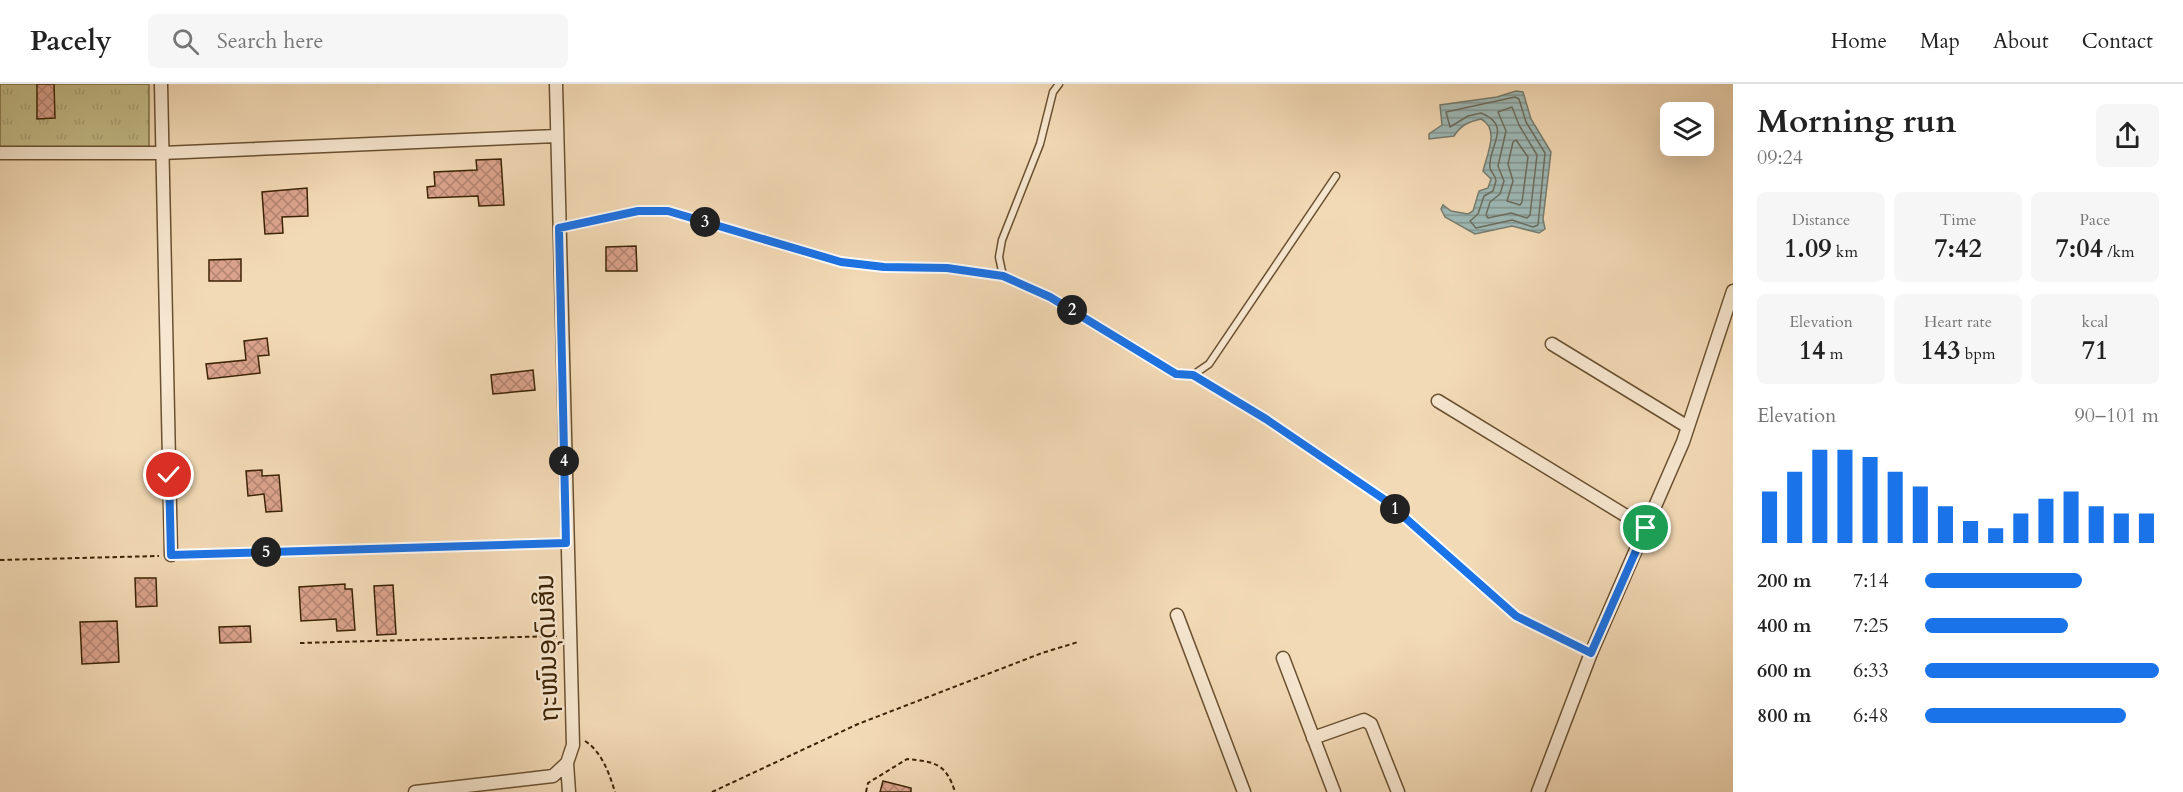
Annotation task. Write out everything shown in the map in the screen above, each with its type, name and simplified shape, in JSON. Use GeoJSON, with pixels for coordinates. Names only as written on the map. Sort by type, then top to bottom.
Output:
{"type":"FeatureCollection","features":[{"type":"Feature","properties":{"kind":"street"},"geometry":{"type":"LineString","coordinates":[[161,84],[171,555]]}},
{"type":"Feature","properties":{"kind":"street","name":"ຖະໜົນອຸດົມສິນ"},"geometry":{"type":"LineString","coordinates":[[556,84],[566,543],[573,745],[567,763],[569,792]]}},
{"type":"Feature","properties":{"kind":"street"},"geometry":{"type":"LineString","coordinates":[[0,153],[162,153],[557,136]]}},
{"type":"Feature","properties":{"kind":"street"},"geometry":{"type":"LineString","coordinates":[[1535,791],[1688,426],[1733,291]]}},
{"type":"Feature","properties":{"kind":"street"},"geometry":{"type":"LineString","coordinates":[[1552,344],[1688,426]]}},
{"type":"Feature","properties":{"kind":"street"},"geometry":{"type":"LineString","coordinates":[[1438,401],[1646,528]]}},
{"type":"Feature","properties":{"kind":"street"},"geometry":{"type":"LineString","coordinates":[[1177,615],[1244,792]]}},
{"type":"Feature","properties":{"kind":"street"},"geometry":{"type":"LineString","coordinates":[[1283,658],[1334,792]]}},
{"type":"Feature","properties":{"kind":"street"},"geometry":{"type":"LineString","coordinates":[[1313,738],[1364,720],[1371,724],[1398,792]]}},
{"type":"Feature","properties":{"kind":"street"},"geometry":{"type":"LineString","coordinates":[[415,792],[553,776],[567,763]]}},
{"type":"Feature","properties":{"kind":"lane"},"geometry":{"type":"LineString","coordinates":[[1003,276],[999,257],[1002,240],[1040,144],[1053,92],[1059,84]]}},
{"type":"Feature","properties":{"kind":"lane"},"geometry":{"type":"LineString","coordinates":[[559,228],[638,211],[668,211],[841,262],[884,267],[947,268],[1003,276],[1050,297],[1176,374],[1193,375],[1209,363],[1336,176]]}},
{"type":"Feature","properties":{"kind":"path"},"geometry":{"type":"LineString","coordinates":[[1193,375],[1266,419],[1385,500],[1516,616],[1591,653]]}},
{"type":"Feature","properties":{"kind":"path"},"geometry":{"type":"LineString","coordinates":[[0,560],[566,543]]}},
{"type":"Feature","properties":{"kind":"path"},"geometry":{"type":"LineString","coordinates":[[300,643],[569,635]]}},
{"type":"Feature","properties":{"kind":"path"},"geometry":{"type":"LineString","coordinates":[[712,792],[858,724],[1041,653],[1078,642]]}},
{"type":"Feature","properties":{"kind":"path"},"geometry":{"type":"LineString","coordinates":[[572,733],[593,746],[607,768],[615,792]]}},
{"type":"Feature","properties":{"kind":"path"},"geometry":{"type":"LineString","coordinates":[[866,792],[868,783],[907,759],[942,766],[950,775],[954,792]]}},
{"type":"Feature","properties":{"kind":"green space"},"geometry":{"type":"Polygon","coordinates":[[[0,84],[149,84],[149,148],[0,148],[0,84]]]}},
{"type":"Feature","properties":{"kind":"water"},"geometry":{"type":"Polygon","coordinates":[[[1516,91],[1523,92],[1531,119],[1551,152],[1543,219],[1545,229],[1539,233],[1512,226],[1475,234],[1445,217],[1441,209],[1443,205],[1451,211],[1468,214],[1473,211],[1479,191],[1488,188],[1491,179],[1483,171],[1491,142],[1490,129],[1481,119],[1465,124],[1454,136],[1429,139],[1429,134],[1442,125],[1440,105],[1497,97],[1516,91]]]}},
{"type":"Feature","properties":{"kind":"building"},"geometry":{"type":"Polygon","coordinates":[[[37,84],[54,84],[55,118],[37,119],[37,84]]]}},
{"type":"Feature","properties":{"kind":"building"},"geometry":{"type":"Polygon","coordinates":[[[501,159],[504,205],[479,206],[478,196],[428,198],[427,187],[435,186],[434,172],[477,170],[476,160],[501,159]]]}},
{"type":"Feature","properties":{"kind":"building"},"geometry":{"type":"Polygon","coordinates":[[[307,188],[308,216],[282,217],[283,233],[265,234],[262,192],[307,188]]]}},
{"type":"Feature","properties":{"kind":"building"},"geometry":{"type":"Polygon","coordinates":[[[636,246],[637,271],[606,271],[606,247],[636,246]]]}},
{"type":"Feature","properties":{"kind":"building"},"geometry":{"type":"Polygon","coordinates":[[[241,259],[241,281],[209,281],[209,260],[241,259]]]}},
{"type":"Feature","properties":{"kind":"building"},"geometry":{"type":"Polygon","coordinates":[[[267,338],[269,355],[258,356],[260,373],[208,379],[206,364],[246,360],[244,341],[267,338]]]}},
{"type":"Feature","properties":{"kind":"building"},"geometry":{"type":"Polygon","coordinates":[[[533,370],[535,390],[493,394],[491,375],[533,370]]]}},
{"type":"Feature","properties":{"kind":"building"},"geometry":{"type":"Polygon","coordinates":[[[262,470],[262,476],[279,475],[282,511],[266,512],[264,494],[248,496],[246,471],[262,470]]]}},
{"type":"Feature","properties":{"kind":"building"},"geometry":{"type":"Polygon","coordinates":[[[135,578],[156,578],[157,606],[136,607],[135,578]]]}},
{"type":"Feature","properties":{"kind":"building"},"geometry":{"type":"Polygon","coordinates":[[[345,584],[345,589],[352,589],[355,630],[337,631],[336,619],[301,621],[299,587],[345,584]]]}},
{"type":"Feature","properties":{"kind":"building"},"geometry":{"type":"Polygon","coordinates":[[[393,585],[396,634],[377,635],[374,586],[393,585]]]}},
{"type":"Feature","properties":{"kind":"building"},"geometry":{"type":"Polygon","coordinates":[[[117,621],[119,662],[82,664],[80,622],[117,621]]]}},
{"type":"Feature","properties":{"kind":"building"},"geometry":{"type":"Polygon","coordinates":[[[250,626],[251,642],[220,643],[219,627],[250,626]]]}},
{"type":"Feature","properties":{"kind":"building"},"geometry":{"type":"Polygon","coordinates":[[[883,781],[911,788],[911,792],[880,792],[883,781]]]}},
{"type":"Feature","properties":{"kind":"route"},"geometry":{"type":"LineString","coordinates":[[169,475],[171,555],[566,543],[559,228],[638,211],[668,211],[841,262],[884,267],[947,268],[980,272],[1003,276],[1050,297],[1176,374],[1193,375],[1266,419],[1385,500],[1516,616],[1591,653],[1646,528]]}}]}
